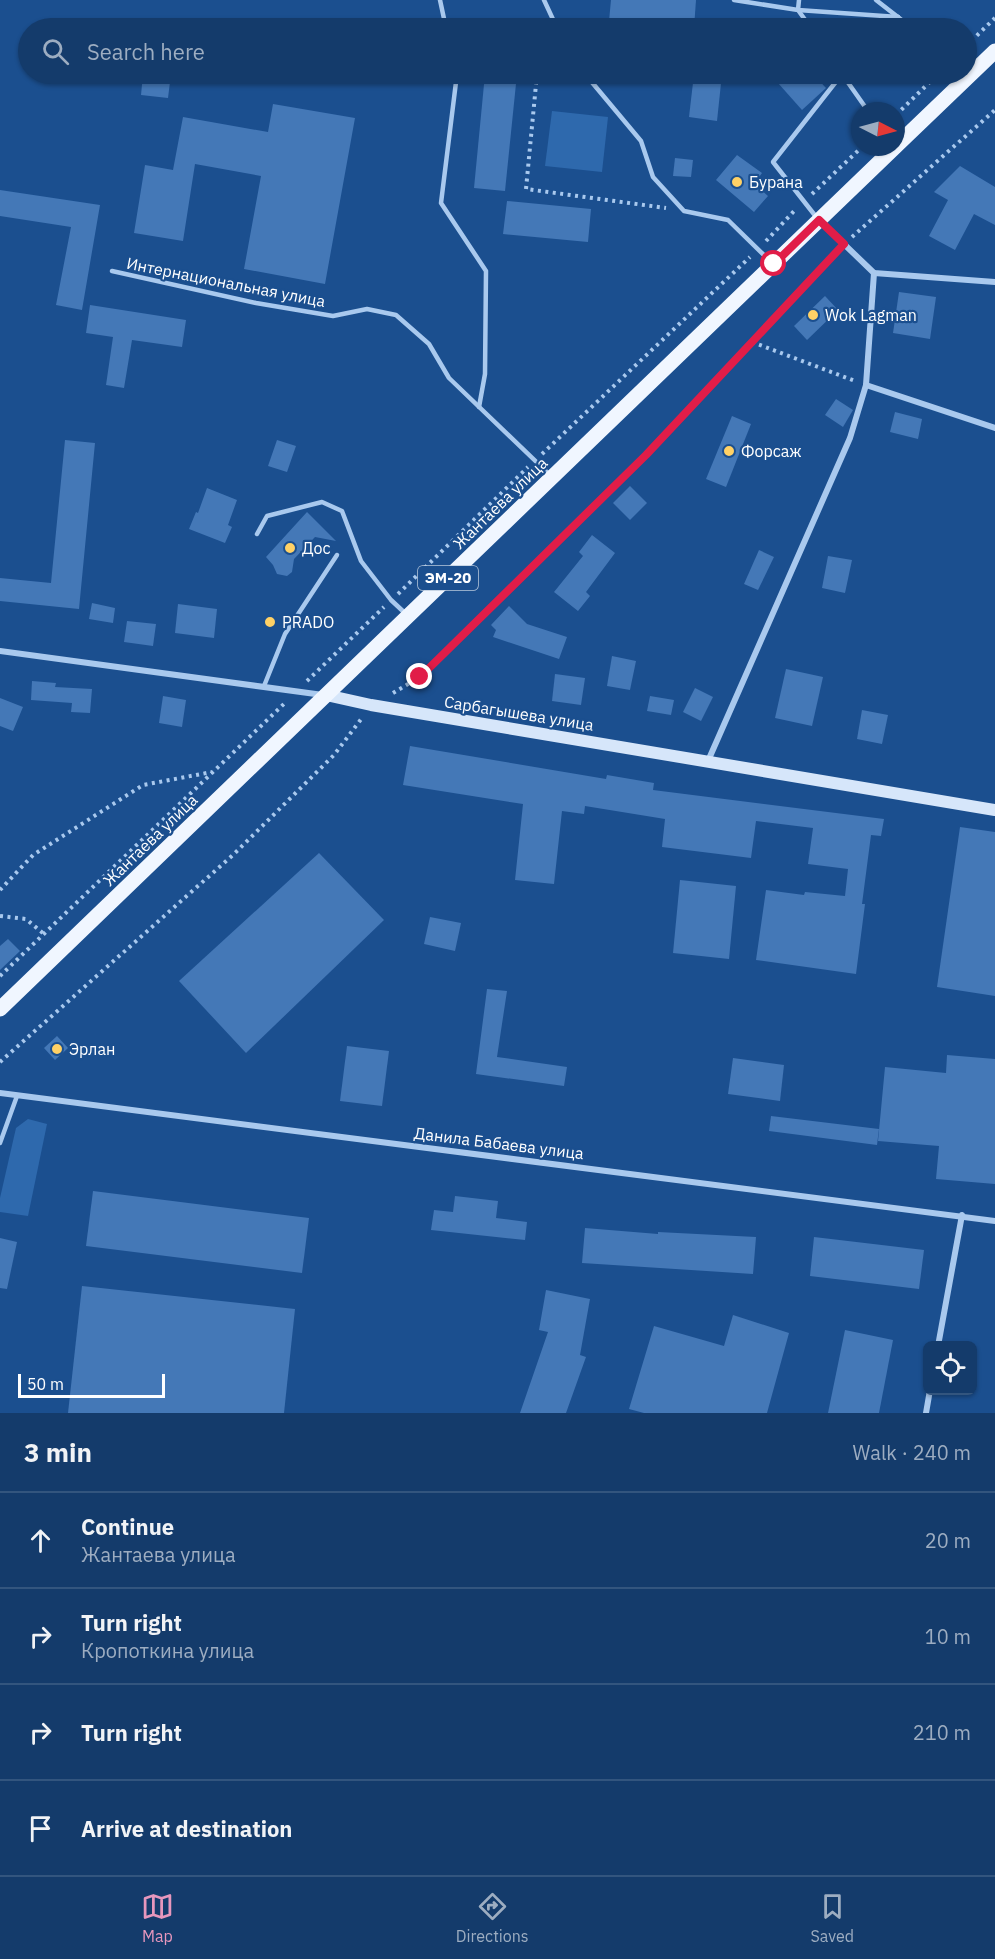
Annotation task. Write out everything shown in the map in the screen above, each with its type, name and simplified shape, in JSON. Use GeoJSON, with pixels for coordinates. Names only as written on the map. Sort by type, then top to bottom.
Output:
{"type":"FeatureCollection","features":[{"type":"Feature","properties":{"kind":"main road","name":"Жантаева улица"},"geometry":{"type":"LineString","coordinates":[[977,66],[995,51]]}},
{"type":"Feature","properties":{"kind":"main road","name":"Жантаева улица"},"geometry":{"type":"LineString","coordinates":[[905,137],[957,84]]}},
{"type":"Feature","properties":{"kind":"main road","name":"Жантаева улица"},"geometry":{"type":"LineString","coordinates":[[0,1009],[886,156]]}},
{"type":"Feature","properties":{"kind":"street"},"geometry":{"type":"LineString","coordinates":[[819,220],[874,273],[995,282]]}},
{"type":"Feature","properties":{"kind":"street"},"geometry":{"type":"LineString","coordinates":[[708,761],[850,438],[866,385],[874,273]]}},
{"type":"Feature","properties":{"kind":"street"},"geometry":{"type":"LineString","coordinates":[[866,385],[995,428]]}},
{"type":"Feature","properties":{"kind":"street","name":"Сарбагышева улица"},"geometry":{"type":"LineString","coordinates":[[0,651],[297,690],[371,705],[995,810]]}},
{"type":"Feature","properties":{"kind":"street","name":"Данила Бабаева улица"},"geometry":{"type":"LineString","coordinates":[[0,1093],[995,1221]]}},
{"type":"Feature","properties":{"kind":"street"},"geometry":{"type":"LineString","coordinates":[[939,1341],[962,1215]]}},
{"type":"Feature","properties":{"kind":"street"},"geometry":{"type":"LineString","coordinates":[[926,1413],[929,1395]]}},
{"type":"Feature","properties":{"kind":"lane"},"geometry":{"type":"LineString","coordinates":[[440,0],[444,18]]}},
{"type":"Feature","properties":{"kind":"lane"},"geometry":{"type":"LineString","coordinates":[[544,0],[552,18]]}},
{"type":"Feature","properties":{"kind":"lane"},"geometry":{"type":"LineString","coordinates":[[734,0],[798,10],[898,17]]}},
{"type":"Feature","properties":{"kind":"lane"},"geometry":{"type":"LineString","coordinates":[[799,0],[798,10],[804,18]]}},
{"type":"Feature","properties":{"kind":"lane"},"geometry":{"type":"LineString","coordinates":[[876,0],[898,17]]}},
{"type":"Feature","properties":{"kind":"lane"},"geometry":{"type":"LineString","coordinates":[[456,84],[441,203],[486,271],[485,374],[479,407]]}},
{"type":"Feature","properties":{"kind":"lane"},"geometry":{"type":"LineString","coordinates":[[593,84],[641,141],[653,177],[684,211],[728,220],[774,264]]}},
{"type":"Feature","properties":{"kind":"lane"},"geometry":{"type":"LineString","coordinates":[[819,220],[773,162],[834,84]]}},
{"type":"Feature","properties":{"kind":"lane"},"geometry":{"type":"LineString","coordinates":[[849,84],[862,102]]}},
{"type":"Feature","properties":{"kind":"lane","name":"Интернациональная улица"},"geometry":{"type":"LineString","coordinates":[[112,271],[256,303],[333,316],[367,309],[396,315],[429,344],[449,378],[553,477]]}},
{"type":"Feature","properties":{"kind":"lane"},"geometry":{"type":"LineString","coordinates":[[257,534],[267,516],[322,502],[342,511],[361,561],[391,600],[408,616]]}},
{"type":"Feature","properties":{"kind":"lane"},"geometry":{"type":"LineString","coordinates":[[264,686],[285,634],[337,555]]}},
{"type":"Feature","properties":{"kind":"lane"},"geometry":{"type":"LineString","coordinates":[[0,1143],[17,1096]]}},
{"type":"Feature","properties":{"kind":"path"},"geometry":{"type":"LineString","coordinates":[[977,35],[995,18]]}},
{"type":"Feature","properties":{"kind":"path"},"geometry":{"type":"LineString","coordinates":[[536,84],[526,189],[684,211]]}},
{"type":"Feature","properties":{"kind":"path"},"geometry":{"type":"LineString","coordinates":[[905,106],[928,84]]}},
{"type":"Feature","properties":{"kind":"path"},"geometry":{"type":"LineString","coordinates":[[0,1062],[234,854],[334,755],[371,705],[420,677],[646,455],[844,244],[995,110]]}},
{"type":"Feature","properties":{"kind":"path"},"geometry":{"type":"LineString","coordinates":[[0,976],[852,156]]}},
{"type":"Feature","properties":{"kind":"path"},"geometry":{"type":"LineString","coordinates":[[752,342],[866,385]]}},
{"type":"Feature","properties":{"kind":"path"},"geometry":{"type":"LineString","coordinates":[[0,890],[33,855],[143,785],[213,772]]}},
{"type":"Feature","properties":{"kind":"path"},"geometry":{"type":"LineString","coordinates":[[0,916],[26,919],[44,934]]}},
{"type":"Feature","properties":{"kind":"shaded area"},"geometry":{"type":"Polygon","coordinates":[[[552,111],[608,117],[602,172],[545,166],[552,111]]]}},
{"type":"Feature","properties":{"kind":"shaded area"},"geometry":{"type":"Polygon","coordinates":[[[28,1119],[47,1124],[28,1216],[0,1212],[0,1198],[16,1128],[28,1119]]]}},
{"type":"Feature","properties":{"kind":"building"},"geometry":{"type":"Polygon","coordinates":[[[611,0],[696,0],[695,18],[609,18],[611,0]]]}},
{"type":"Feature","properties":{"kind":"building"},"geometry":{"type":"Polygon","coordinates":[[[142,84],[170,84],[168,98],[141,95],[142,84]]]}},
{"type":"Feature","properties":{"kind":"building"},"geometry":{"type":"Polygon","coordinates":[[[484,84],[516,84],[505,191],[474,188],[484,84]]]}},
{"type":"Feature","properties":{"kind":"building"},"geometry":{"type":"Polygon","coordinates":[[[693,84],[721,84],[717,121],[689,117],[693,84]]]}},
{"type":"Feature","properties":{"kind":"building"},"geometry":{"type":"Polygon","coordinates":[[[779,84],[822,84],[826,88],[802,110],[779,84]]]}},
{"type":"Feature","properties":{"kind":"building"},"geometry":{"type":"Polygon","coordinates":[[[273,104],[355,118],[325,284],[244,269],[261,176],[195,164],[183,241],[134,233],[145,165],[173,170],[183,117],[268,132],[273,104]]]}},
{"type":"Feature","properties":{"kind":"building","name":"Бурана"},"geometry":{"type":"Polygon","coordinates":[[[737,155],[762,173],[754,184],[768,196],[754,212],[716,180],[737,155]]]}},
{"type":"Feature","properties":{"kind":"building"},"geometry":{"type":"Polygon","coordinates":[[[675,158],[693,160],[691,177],[673,176],[675,158]]]}},
{"type":"Feature","properties":{"kind":"building"},"geometry":{"type":"Polygon","coordinates":[[[960,166],[995,187],[995,225],[974,214],[955,250],[929,236],[948,200],[934,192],[960,166]]]}},
{"type":"Feature","properties":{"kind":"building"},"geometry":{"type":"Polygon","coordinates":[[[0,190],[100,205],[82,310],[56,305],[71,227],[0,216],[0,190]]]}},
{"type":"Feature","properties":{"kind":"building"},"geometry":{"type":"Polygon","coordinates":[[[507,201],[591,209],[588,242],[503,234],[507,201]]]}},
{"type":"Feature","properties":{"kind":"building"},"geometry":{"type":"Polygon","coordinates":[[[899,292],[936,297],[930,339],[893,333],[899,292]]]}},
{"type":"Feature","properties":{"kind":"building"},"geometry":{"type":"Polygon","coordinates":[[[825,296],[838,310],[807,340],[794,326],[825,296]]]}},
{"type":"Feature","properties":{"kind":"building"},"geometry":{"type":"Polygon","coordinates":[[[90,305],[186,320],[182,347],[132,340],[124,388],[106,385],[113,337],[86,333],[90,305]]]}},
{"type":"Feature","properties":{"kind":"building"},"geometry":{"type":"Polygon","coordinates":[[[836,399],[853,410],[843,427],[825,415],[836,399]]]}},
{"type":"Feature","properties":{"kind":"building"},"geometry":{"type":"Polygon","coordinates":[[[895,412],[922,419],[918,439],[890,432],[895,412]]]}},
{"type":"Feature","properties":{"kind":"building","name":"Форсаж"},"geometry":{"type":"Polygon","coordinates":[[[732,416],[751,424],[726,487],[706,479],[732,416]]]}},
{"type":"Feature","properties":{"kind":"building"},"geometry":{"type":"Polygon","coordinates":[[[65,440],[95,443],[79,609],[0,601],[0,578],[51,583],[65,440]]]}},
{"type":"Feature","properties":{"kind":"building"},"geometry":{"type":"Polygon","coordinates":[[[277,440],[296,446],[287,472],[268,466],[277,440]]]}},
{"type":"Feature","properties":{"kind":"building"},"geometry":{"type":"Polygon","coordinates":[[[630,486],[647,503],[630,520],[613,503],[630,486]]]}},
{"type":"Feature","properties":{"kind":"building"},"geometry":{"type":"Polygon","coordinates":[[[207,488],[237,500],[228,525],[232,527],[225,543],[189,529],[196,512],[198,513],[207,488]]]}},
{"type":"Feature","properties":{"kind":"building","name":"Дос"},"geometry":{"type":"Polygon","coordinates":[[[307,512],[336,541],[315,537],[294,559],[292,572],[287,576],[277,574],[266,557],[307,512]]]}},
{"type":"Feature","properties":{"kind":"building"},"geometry":{"type":"Polygon","coordinates":[[[592,535],[615,553],[586,592],[590,596],[578,611],[554,592],[583,556],[579,552],[592,535]]]}},
{"type":"Feature","properties":{"kind":"building"},"geometry":{"type":"Polygon","coordinates":[[[759,550],[774,557],[758,590],[744,584],[759,550]]]}},
{"type":"Feature","properties":{"kind":"building"},"geometry":{"type":"Polygon","coordinates":[[[828,556],[852,560],[845,593],[822,588],[828,556]]]}},
{"type":"Feature","properties":{"kind":"building"},"geometry":{"type":"Polygon","coordinates":[[[92,603],[115,608],[113,623],[89,619],[92,603]]]}},
{"type":"Feature","properties":{"kind":"building"},"geometry":{"type":"Polygon","coordinates":[[[178,604],[217,609],[214,638],[175,633],[178,604]]]}},
{"type":"Feature","properties":{"kind":"building"},"geometry":{"type":"Polygon","coordinates":[[[509,606],[527,624],[567,637],[559,659],[493,637],[496,630],[491,625],[509,606]]]}},
{"type":"Feature","properties":{"kind":"building"},"geometry":{"type":"Polygon","coordinates":[[[127,621],[156,624],[153,646],[124,642],[127,621]]]}},
{"type":"Feature","properties":{"kind":"building"},"geometry":{"type":"Polygon","coordinates":[[[612,656],[636,661],[630,690],[607,686],[612,656]]]}},
{"type":"Feature","properties":{"kind":"building"},"geometry":{"type":"Polygon","coordinates":[[[786,669],[823,677],[812,726],[775,718],[786,669]]]}},
{"type":"Feature","properties":{"kind":"building"},"geometry":{"type":"Polygon","coordinates":[[[555,674],[585,678],[581,705],[552,701],[555,674]]]}},
{"type":"Feature","properties":{"kind":"building"},"geometry":{"type":"Polygon","coordinates":[[[32,681],[56,683],[55,687],[92,689],[90,713],[71,712],[72,703],[31,700],[32,681]]]}},
{"type":"Feature","properties":{"kind":"building"},"geometry":{"type":"Polygon","coordinates":[[[695,688],[713,697],[701,721],[683,712],[695,688]]]}},
{"type":"Feature","properties":{"kind":"building"},"geometry":{"type":"Polygon","coordinates":[[[163,696],[186,700],[182,727],[159,723],[163,696]]]}},
{"type":"Feature","properties":{"kind":"building"},"geometry":{"type":"Polygon","coordinates":[[[650,696],[674,700],[671,715],[647,711],[650,696]]]}},
{"type":"Feature","properties":{"kind":"building"},"geometry":{"type":"Polygon","coordinates":[[[0,698],[23,707],[13,731],[0,726],[0,698]]]}},
{"type":"Feature","properties":{"kind":"building"},"geometry":{"type":"Polygon","coordinates":[[[862,710],[888,715],[882,744],[857,739],[862,710]]]}},
{"type":"Feature","properties":{"kind":"building"},"geometry":{"type":"Polygon","coordinates":[[[410,746],[606,779],[607,775],[654,783],[653,790],[884,819],[881,836],[871,835],[856,974],[756,960],[766,890],[804,895],[805,892],[845,896],[848,869],[808,864],[813,828],[756,821],[751,858],[662,847],[665,819],[585,806],[584,814],[562,811],[554,884],[515,880],[523,804],[403,785],[410,746]]]}},
{"type":"Feature","properties":{"kind":"building"},"geometry":{"type":"Polygon","coordinates":[[[960,827],[995,832],[995,996],[937,987],[960,827]]]}},
{"type":"Feature","properties":{"kind":"building"},"geometry":{"type":"Polygon","coordinates":[[[319,853],[384,920],[246,1053],[179,981],[319,853]]]}},
{"type":"Feature","properties":{"kind":"building"},"geometry":{"type":"Polygon","coordinates":[[[680,880],[736,886],[729,959],[673,953],[680,880]]]}},
{"type":"Feature","properties":{"kind":"building"},"geometry":{"type":"Polygon","coordinates":[[[430,917],[461,923],[455,951],[424,944],[430,917]]]}},
{"type":"Feature","properties":{"kind":"building"},"geometry":{"type":"Polygon","coordinates":[[[8,939],[20,951],[0,970],[0,946],[8,939]]]}},
{"type":"Feature","properties":{"kind":"building"},"geometry":{"type":"Polygon","coordinates":[[[487,989],[507,991],[497,1057],[567,1067],[564,1086],[476,1074],[487,989]]]}},
{"type":"Feature","properties":{"kind":"building"},"geometry":{"type":"Polygon","coordinates":[[[57,1036],[68,1048],[55,1060],[44,1048],[57,1036]]]}},
{"type":"Feature","properties":{"kind":"building"},"geometry":{"type":"Polygon","coordinates":[[[347,1046],[389,1051],[382,1106],[340,1101],[347,1046]]]}},
{"type":"Feature","properties":{"kind":"building"},"geometry":{"type":"Polygon","coordinates":[[[947,1055],[995,1059],[995,1184],[936,1179],[939,1146],[878,1141],[885,1067],[946,1073],[947,1055]]]}},
{"type":"Feature","properties":{"kind":"building"},"geometry":{"type":"Polygon","coordinates":[[[733,1058],[784,1065],[780,1101],[728,1094],[733,1058]]]}},
{"type":"Feature","properties":{"kind":"building"},"geometry":{"type":"Polygon","coordinates":[[[771,1116],[879,1129],[877,1145],[769,1131],[771,1116]]]}},
{"type":"Feature","properties":{"kind":"building"},"geometry":{"type":"Polygon","coordinates":[[[93,1191],[309,1218],[302,1273],[86,1246],[93,1191]]]}},
{"type":"Feature","properties":{"kind":"building"},"geometry":{"type":"Polygon","coordinates":[[[455,1196],[498,1201],[496,1218],[527,1222],[525,1240],[431,1230],[434,1210],[453,1212],[455,1196]]]}},
{"type":"Feature","properties":{"kind":"building"},"geometry":{"type":"Polygon","coordinates":[[[585,1228],[658,1234],[658,1232],[756,1237],[753,1274],[582,1263],[585,1228]]]}},
{"type":"Feature","properties":{"kind":"building"},"geometry":{"type":"Polygon","coordinates":[[[814,1237],[924,1250],[919,1289],[810,1276],[814,1237]]]}},
{"type":"Feature","properties":{"kind":"building"},"geometry":{"type":"Polygon","coordinates":[[[0,1238],[17,1242],[7,1289],[0,1288],[0,1238]]]}},
{"type":"Feature","properties":{"kind":"building"},"geometry":{"type":"Polygon","coordinates":[[[82,1286],[295,1309],[284,1413],[68,1413],[82,1286]]]}},
{"type":"Feature","properties":{"kind":"building"},"geometry":{"type":"Polygon","coordinates":[[[546,1290],[590,1299],[580,1355],[586,1357],[566,1413],[520,1413],[548,1332],[539,1330],[546,1290]]]}},
{"type":"Feature","properties":{"kind":"building"},"geometry":{"type":"Polygon","coordinates":[[[733,1315],[789,1333],[767,1413],[644,1413],[629,1409],[654,1326],[724,1346],[733,1315]]]}},
{"type":"Feature","properties":{"kind":"building"},"geometry":{"type":"Polygon","coordinates":[[[845,1330],[893,1340],[879,1413],[828,1413],[845,1330]]]}},
{"type":"Feature","properties":{"kind":"place","name":"Бурана"},"geometry":{"type":"Point","coordinates":[737,182]}},
{"type":"Feature","properties":{"kind":"place","name":"Wok Lagman"},"geometry":{"type":"Point","coordinates":[813,315]}},
{"type":"Feature","properties":{"kind":"place","name":"Форсаж"},"geometry":{"type":"Point","coordinates":[729,451]}},
{"type":"Feature","properties":{"kind":"place","name":"Дос"},"geometry":{"type":"Point","coordinates":[290,548]}},
{"type":"Feature","properties":{"kind":"place","name":"PRADO"},"geometry":{"type":"Point","coordinates":[270,622]}},
{"type":"Feature","properties":{"kind":"place","name":"Эрлан"},"geometry":{"type":"Point","coordinates":[57,1049]}},
{"type":"Feature","properties":{"kind":"route"},"geometry":{"type":"LineString","coordinates":[[420,677],[646,455],[844,244],[819,220],[774,264]]}}]}
